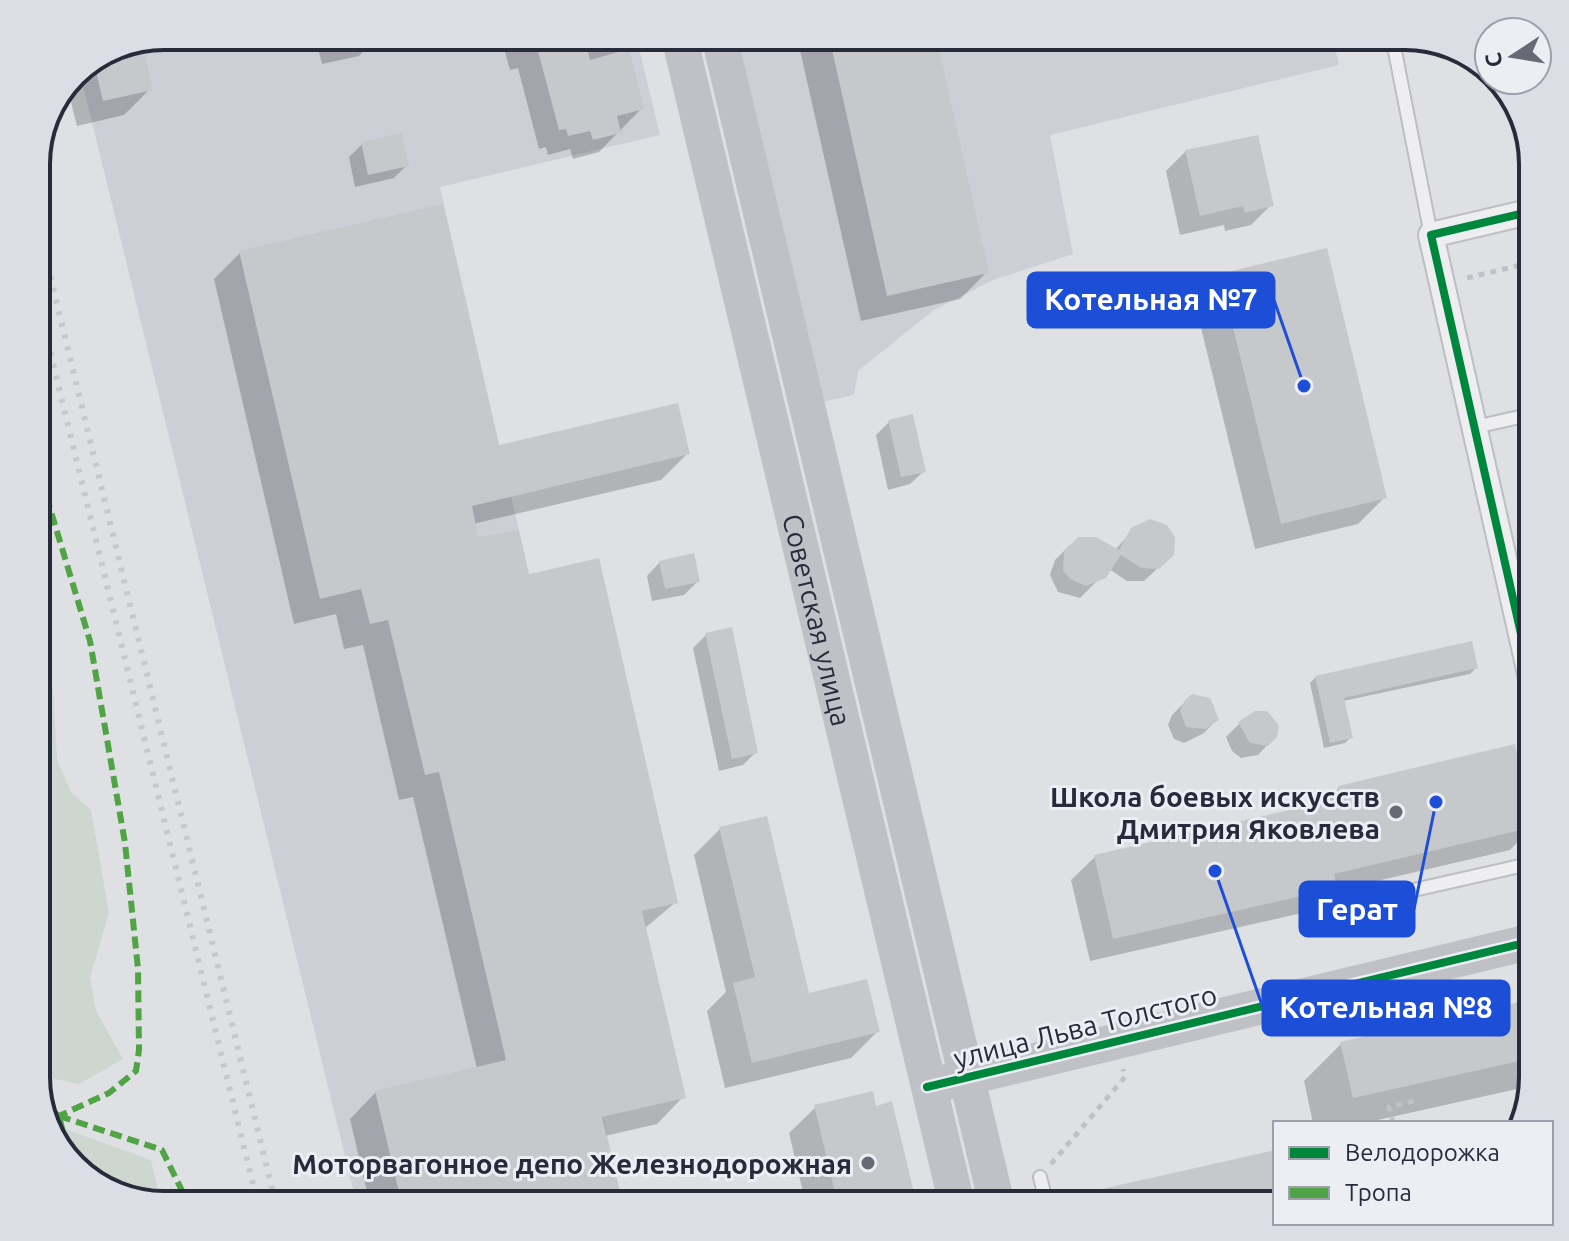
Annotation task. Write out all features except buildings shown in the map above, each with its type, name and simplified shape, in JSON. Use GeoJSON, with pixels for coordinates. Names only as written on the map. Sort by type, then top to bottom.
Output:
{"type":"FeatureCollection","features":[{"type":"Feature","properties":{"kind":"main road","name":"Советская улица"},"geometry":{"type":"LineString","coordinates":[[682,50],[953,1191]]}},
{"type":"Feature","properties":{"kind":"main road","name":"Советская улица"},"geometry":{"type":"LineString","coordinates":[[722,50],[993,1191]]}},
{"type":"Feature","properties":{"kind":"main road","name":"улица Льва Толстого"},"geometry":{"type":"LineString","coordinates":[[927,1087],[1519,944]]}},
{"type":"Feature","properties":{"kind":"street"},"geometry":{"type":"LineString","coordinates":[[1519,214],[1431,235],[1519,624]]}},
{"type":"Feature","properties":{"kind":"lane"},"geometry":{"type":"LineString","coordinates":[[1395,50],[1431,235]]}},
{"type":"Feature","properties":{"kind":"lane"},"geometry":{"type":"LineString","coordinates":[[1475,427],[1519,417]]}},
{"type":"Feature","properties":{"kind":"lane"},"geometry":{"type":"LineString","coordinates":[[1383,897],[1519,866]]}},
{"type":"Feature","properties":{"kind":"lane"},"geometry":{"type":"LineString","coordinates":[[1040,1177],[1044,1191]]}},
{"type":"Feature","properties":{"kind":"path"},"geometry":{"type":"LineString","coordinates":[[1442,284],[1519,265]]}},
{"type":"Feature","properties":{"kind":"path"},"geometry":{"type":"LineString","coordinates":[[1392,1121],[1389,1107],[1418,1100]]}},
{"type":"Feature","properties":{"kind":"shaded area"},"geometry":{"type":"Polygon","coordinates":[[[164,50],[639,50],[660,135],[440,187],[529,574],[599,558],[678,903],[642,911],[686,1098],[603,1117],[620,1191],[354,1191],[83,84],[120,59],[142,52],[164,50]]]}},
{"type":"Feature","properties":{"kind":"shaded area"},"geometry":{"type":"Polygon","coordinates":[[[740,50],[1335,50],[1339,65],[1050,135],[1073,254],[993,280],[934,310],[858,371],[854,395],[822,402],[740,50]]]}},
{"type":"Feature","properties":{"kind":"shaded area"},"geometry":{"type":"Polygon","coordinates":[[[50,681],[57,760],[71,792],[91,810],[109,913],[90,977],[96,1011],[123,1059],[79,1084],[50,1078],[50,681]]]}},
{"type":"Feature","properties":{"kind":"shaded area"},"geometry":{"type":"Polygon","coordinates":[[[63,1128],[151,1160],[158,1190],[127,1185],[89,1163],[63,1128]]]}},
{"type":"Feature","properties":{"kind":"railway"},"geometry":{"type":"LineString","coordinates":[[50,276],[273,1191]]}},
{"type":"Feature","properties":{"kind":"railway"},"geometry":{"type":"LineString","coordinates":[[50,351],[255,1191]]}},
{"type":"Feature","properties":{"kind":"marked path"},"geometry":{"type":"LineString","coordinates":[[50,508],[90,641],[125,843],[138,969],[139,1050],[136,1071],[109,1093],[59,1116]]}},
{"type":"Feature","properties":{"kind":"marked path"},"geometry":{"type":"LineString","coordinates":[[57,1115],[61,1125]]}},
{"type":"Feature","properties":{"kind":"marked path"},"geometry":{"type":"LineString","coordinates":[[59,1116],[162,1150],[182,1191]]}},
{"type":"Feature","properties":{"kind":"cycle path"},"geometry":{"type":"LineString","coordinates":[[1519,214],[1431,235],[1519,625]]}},
{"type":"Feature","properties":{"kind":"cycle path"},"geometry":{"type":"LineString","coordinates":[[927,1087],[1519,944]]}},
{"type":"Feature","properties":{"kind":"place","name":"Котельная №7"},"geometry":{"type":"Point","coordinates":[1304,386]}},
{"type":"Feature","properties":{"kind":"place","name":"Герат"},"geometry":{"type":"Point","coordinates":[1436,802]}},
{"type":"Feature","properties":{"kind":"place","name":"Школа боевых искусств Дмитрия Яковлева"},"geometry":{"type":"Point","coordinates":[1396,812]}},
{"type":"Feature","properties":{"kind":"place","name":"Котельная №8"},"geometry":{"type":"Point","coordinates":[1215,871]}},
{"type":"Feature","properties":{"kind":"place","name":"Моторвагонное депо Железнодорожная"},"geometry":{"type":"Point","coordinates":[868,1163]}}]}
